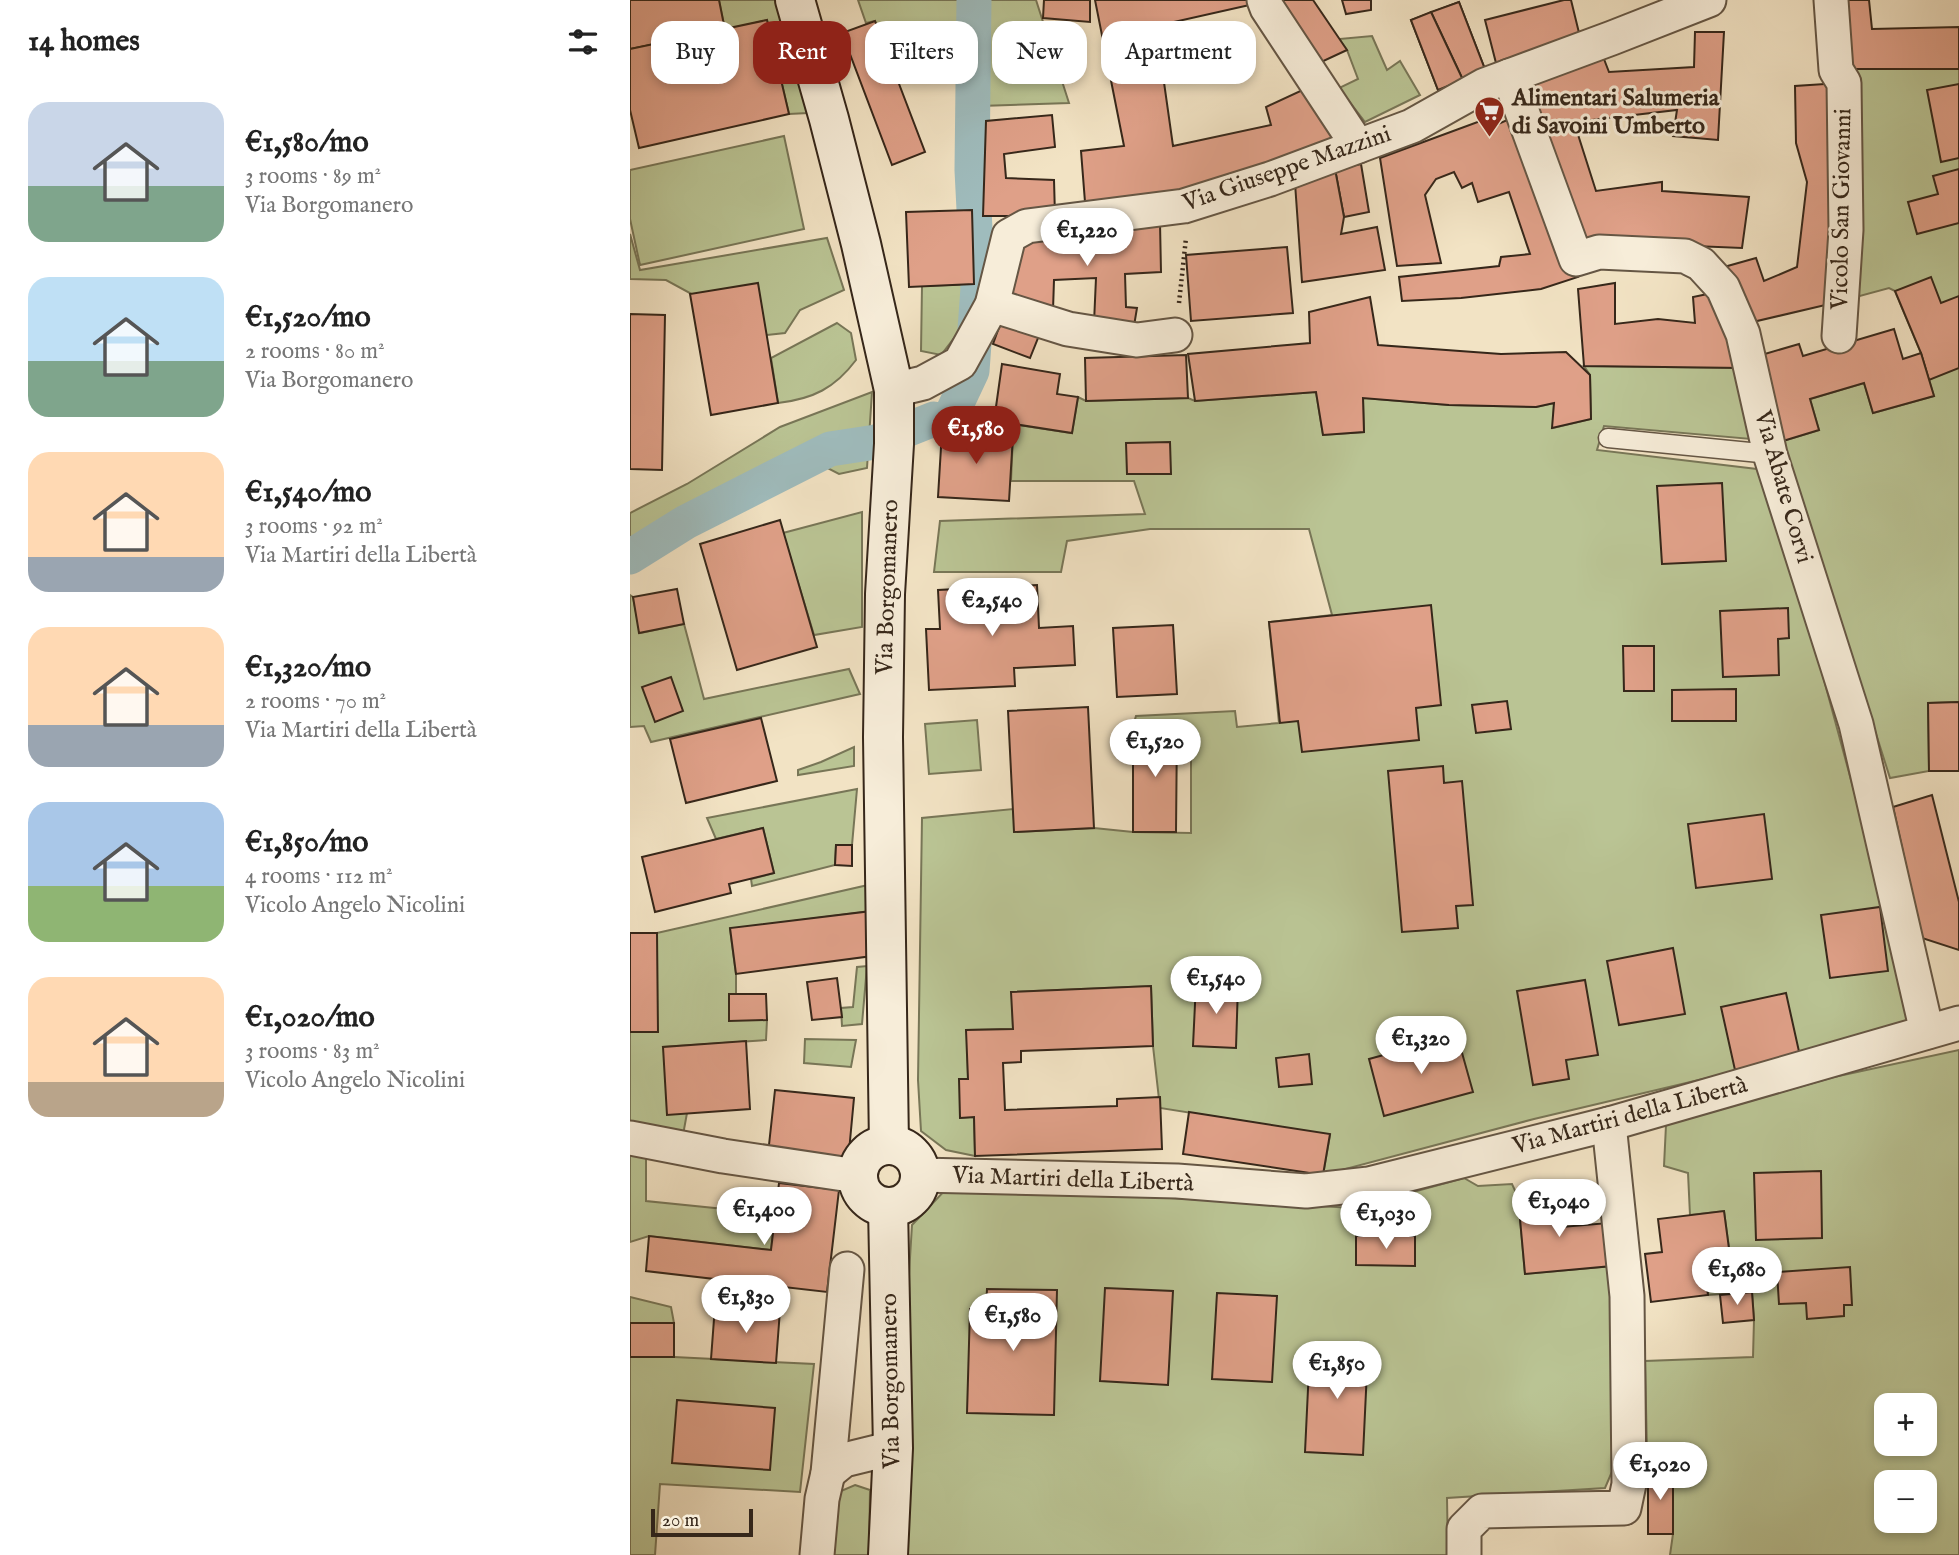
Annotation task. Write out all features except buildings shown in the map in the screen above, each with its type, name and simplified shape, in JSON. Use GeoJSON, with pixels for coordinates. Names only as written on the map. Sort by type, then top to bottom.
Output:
{"type":"FeatureCollection","features":[{"type":"Feature","properties":{"kind":"main road","name":"Via Borgomanero"},"geometry":{"type":"LineString","coordinates":[[795,0],[858,231],[894,416],[885,594],[883,737],[888,1144]]}},
{"type":"Feature","properties":{"kind":"main road"},"geometry":{"type":"LineString","coordinates":[[888,1144],[907,1150],[914,1157],[920,1175],[919,1186],[907,1202],[888,1208],[877,1206],[868,1200],[858,1185],[857,1176],[863,1158],[878,1146],[888,1144]]}},
{"type":"Feature","properties":{"kind":"main road","name":"Via Borgomanero"},"geometry":{"type":"LineString","coordinates":[[888,1208],[893,1448],[888,1555]]}},
{"type":"Feature","properties":{"kind":"street"},"geometry":{"type":"LineString","coordinates":[[1264,0],[1273,19],[1358,146]]}},
{"type":"Feature","properties":{"kind":"street","name":"Via Giuseppe Mazzini"},"geometry":{"type":"LineString","coordinates":[[894,416],[923,383],[960,363],[988,313],[1009,236],[1027,226],[1184,206],[1270,179],[1412,126],[1485,85],[1709,0]]}},
{"type":"Feature","properties":{"kind":"street","name":"Vicolo San Giovanni"},"geometry":{"type":"LineString","coordinates":[[1831,0],[1836,70],[1844,83],[1847,182],[1839,336]]}},
{"type":"Feature","properties":{"kind":"street","name":"Via Abate Corvi"},"geometry":{"type":"LineString","coordinates":[[1509,76],[1576,259],[1599,252],[1685,256],[1701,264],[1723,288],[1743,334],[1770,454],[1856,724],[1927,1032]]}},
{"type":"Feature","properties":{"kind":"street"},"geometry":{"type":"LineString","coordinates":[[988,313],[1137,340],[1175,335]]}},
{"type":"Feature","properties":{"kind":"street","name":"Via Martiri della Libertà"},"geometry":{"type":"LineString","coordinates":[[920,1175],[1177,1181],[1306,1191],[1369,1184],[1609,1124],[1959,1023]]}},
{"type":"Feature","properties":{"kind":"street"},"geometry":{"type":"LineString","coordinates":[[1465,1555],[1464,1529],[1482,1511],[1624,1508],[1629,1484],[1627,1296],[1609,1124]]}},
{"type":"Feature","properties":{"kind":"street"},"geometry":{"type":"LineString","coordinates":[[630,1138],[723,1156],[857,1176]]}},
{"type":"Feature","properties":{"kind":"street"},"geometry":{"type":"LineString","coordinates":[[817,1555],[822,1499],[828,1473],[847,1269]]}},
{"type":"Feature","properties":{"kind":"street"},"geometry":{"type":"LineString","coordinates":[[828,1473],[844,1460],[893,1448]]}},
{"type":"Feature","properties":{"kind":"lane"},"geometry":{"type":"LineString","coordinates":[[1608,438],[1770,454]]}},
{"type":"Feature","properties":{"kind":"path"},"geometry":{"type":"LineString","coordinates":[[1175,335],[1187,227],[1184,206]]}},
{"type":"Feature","properties":{"kind":"green space"},"geometry":{"type":"Polygon","coordinates":[[[719,0],[778,0],[784,21],[753,21],[753,23],[739,27],[739,21],[723,21],[719,0]]]}},
{"type":"Feature","properties":{"kind":"green space"},"geometry":{"type":"Polygon","coordinates":[[[858,0],[1036,0],[1043,21],[992,21],[992,84],[1063,84],[1069,103],[980,106],[979,128],[957,131],[958,84],[978,84],[978,21],[865,21],[858,0]]]}},
{"type":"Feature","properties":{"kind":"green space"},"geometry":{"type":"Polygon","coordinates":[[[1372,36],[1387,70],[1400,61],[1420,95],[1365,122],[1339,88],[1358,79],[1347,50],[1339,39],[1372,36]]]}},
{"type":"Feature","properties":{"kind":"green space"},"geometry":{"type":"Polygon","coordinates":[[[1845,69],[1959,69],[1959,702],[1928,703],[1929,771],[1890,778],[1783,441],[1819,430],[1810,399],[1864,383],[1873,413],[1934,396],[1921,353],[1895,291],[1889,288],[1834,303],[1845,69]]]}},
{"type":"Feature","properties":{"kind":"green space"},"geometry":{"type":"Polygon","coordinates":[[[782,84],[800,84],[808,113],[789,114],[782,84]]]}},
{"type":"Feature","properties":{"kind":"green space"},"geometry":{"type":"Polygon","coordinates":[[[784,136],[804,229],[640,265],[630,219],[630,170],[784,136]]]}},
{"type":"Feature","properties":{"kind":"green space"},"geometry":{"type":"Polygon","coordinates":[[[630,234],[640,270],[827,238],[844,290],[800,310],[785,333],[767,335],[666,280],[630,279],[630,234]]]}},
{"type":"Feature","properties":{"kind":"green space"},"geometry":{"type":"Polygon","coordinates":[[[973,244],[991,244],[987,295],[941,355],[921,351],[922,286],[974,284],[973,244]]]}},
{"type":"Feature","properties":{"kind":"green space"},"geometry":{"type":"Polygon","coordinates":[[[837,323],[851,333],[856,360],[840,378],[813,395],[778,403],[771,358],[837,323]]]}},
{"type":"Feature","properties":{"kind":"green space"},"geometry":{"type":"Polygon","coordinates":[[[1584,366],[1743,368],[1762,440],[1604,426],[1597,450],[1757,469],[1763,474],[1797,580],[1918,1028],[1534,1119],[1323,1175],[1330,1135],[1160,1108],[1153,1046],[1151,986],[1012,992],[1013,1029],[967,1030],[968,1079],[960,1079],[961,1118],[974,1117],[975,1156],[946,1150],[921,1131],[918,1080],[922,818],[1013,809],[1015,832],[1094,828],[1191,833],[1191,731],[1177,726],[1133,726],[1136,716],[1235,711],[1237,727],[1279,723],[1269,622],[1332,615],[1309,529],[1150,529],[1067,541],[1061,572],[934,572],[940,521],[1145,514],[1134,481],[1011,481],[1013,435],[1019,425],[1072,433],[1078,397],[1086,401],[1188,398],[1195,401],[1316,392],[1323,435],[1364,432],[1363,398],[1449,405],[1536,407],[1554,403],[1553,428],[1591,419],[1590,375],[1584,366]]]}},
{"type":"Feature","properties":{"kind":"green space"},"geometry":{"type":"Polygon","coordinates":[[[872,392],[867,468],[839,474],[816,462],[761,477],[655,527],[630,548],[630,513],[687,484],[780,427],[872,392]]]}},
{"type":"Feature","properties":{"kind":"green space"},"geometry":{"type":"Polygon","coordinates":[[[862,512],[862,627],[814,635],[783,533],[862,512]]]}},
{"type":"Feature","properties":{"kind":"green space"},"geometry":{"type":"Polygon","coordinates":[[[630,595],[633,597],[640,633],[684,624],[704,699],[849,669],[860,694],[651,742],[644,726],[630,727],[630,595]]]}},
{"type":"Feature","properties":{"kind":"green space"},"geometry":{"type":"Polygon","coordinates":[[[977,720],[981,770],[929,774],[925,724],[977,720]]]}},
{"type":"Feature","properties":{"kind":"green space"},"geometry":{"type":"Polygon","coordinates":[[[854,747],[854,766],[798,775],[798,770],[854,747]]]}},
{"type":"Feature","properties":{"kind":"green space"},"geometry":{"type":"Polygon","coordinates":[[[857,789],[852,845],[836,845],[835,865],[752,886],[751,879],[774,873],[763,828],[716,839],[707,818],[857,789]]]}},
{"type":"Feature","properties":{"kind":"green space"},"geometry":{"type":"Polygon","coordinates":[[[868,885],[872,911],[730,929],[736,994],[729,995],[729,1020],[767,1020],[766,1040],[663,1047],[687,1113],[683,1135],[630,1128],[630,933],[657,933],[868,885]]]}},
{"type":"Feature","properties":{"kind":"green space"},"geometry":{"type":"Polygon","coordinates":[[[867,966],[862,1024],[842,1026],[841,1008],[853,1007],[857,967],[867,966]]]}},
{"type":"Feature","properties":{"kind":"green space"},"geometry":{"type":"Polygon","coordinates":[[[805,1039],[856,1040],[851,1067],[804,1063],[805,1039]]]}},
{"type":"Feature","properties":{"kind":"green space"},"geometry":{"type":"Polygon","coordinates":[[[1959,1050],[1959,1555],[1670,1555],[1673,1534],[1671,1453],[1647,1452],[1645,1361],[1753,1357],[1754,1320],[1752,1292],[1708,1295],[1705,1274],[1732,1271],[1724,1211],[1690,1215],[1688,1173],[1664,1166],[1666,1125],[1834,1077],[1959,1050]]]}},
{"type":"Feature","properties":{"kind":"green space"},"geometry":{"type":"Polygon","coordinates":[[[630,1155],[646,1158],[646,1201],[775,1214],[771,1250],[649,1236],[630,1242],[630,1155]]]}},
{"type":"Feature","properties":{"kind":"green space"},"geometry":{"type":"Polygon","coordinates":[[[1464,1178],[1478,1186],[1512,1184],[1518,1197],[1525,1274],[1612,1266],[1614,1467],[1605,1488],[1447,1498],[1448,1555],[903,1555],[907,1307],[912,1225],[949,1186],[1355,1208],[1464,1178]]]}},
{"type":"Feature","properties":{"kind":"green space"},"geometry":{"type":"Polygon","coordinates":[[[630,1297],[671,1307],[674,1323],[630,1323],[630,1297]]]}},
{"type":"Feature","properties":{"kind":"green space"},"geometry":{"type":"Polygon","coordinates":[[[630,1357],[814,1364],[800,1492],[660,1484],[655,1555],[630,1555],[630,1357]]]}},
{"type":"Feature","properties":{"kind":"green space"},"geometry":{"type":"Polygon","coordinates":[[[855,1485],[870,1490],[869,1555],[826,1555],[829,1522],[841,1491],[855,1485]]]}},
{"type":"Feature","properties":{"kind":"waterway"},"geometry":{"type":"LineString","coordinates":[[630,557],[686,522],[830,449],[876,442],[934,419],[948,422],[972,371],[978,288],[972,170],[974,0]]}},
{"type":"Feature","properties":{"kind":"place","name":"Alimentari Salumeria di Savoini Umberto"},"geometry":{"type":"Point","coordinates":[1489,139]}}]}
